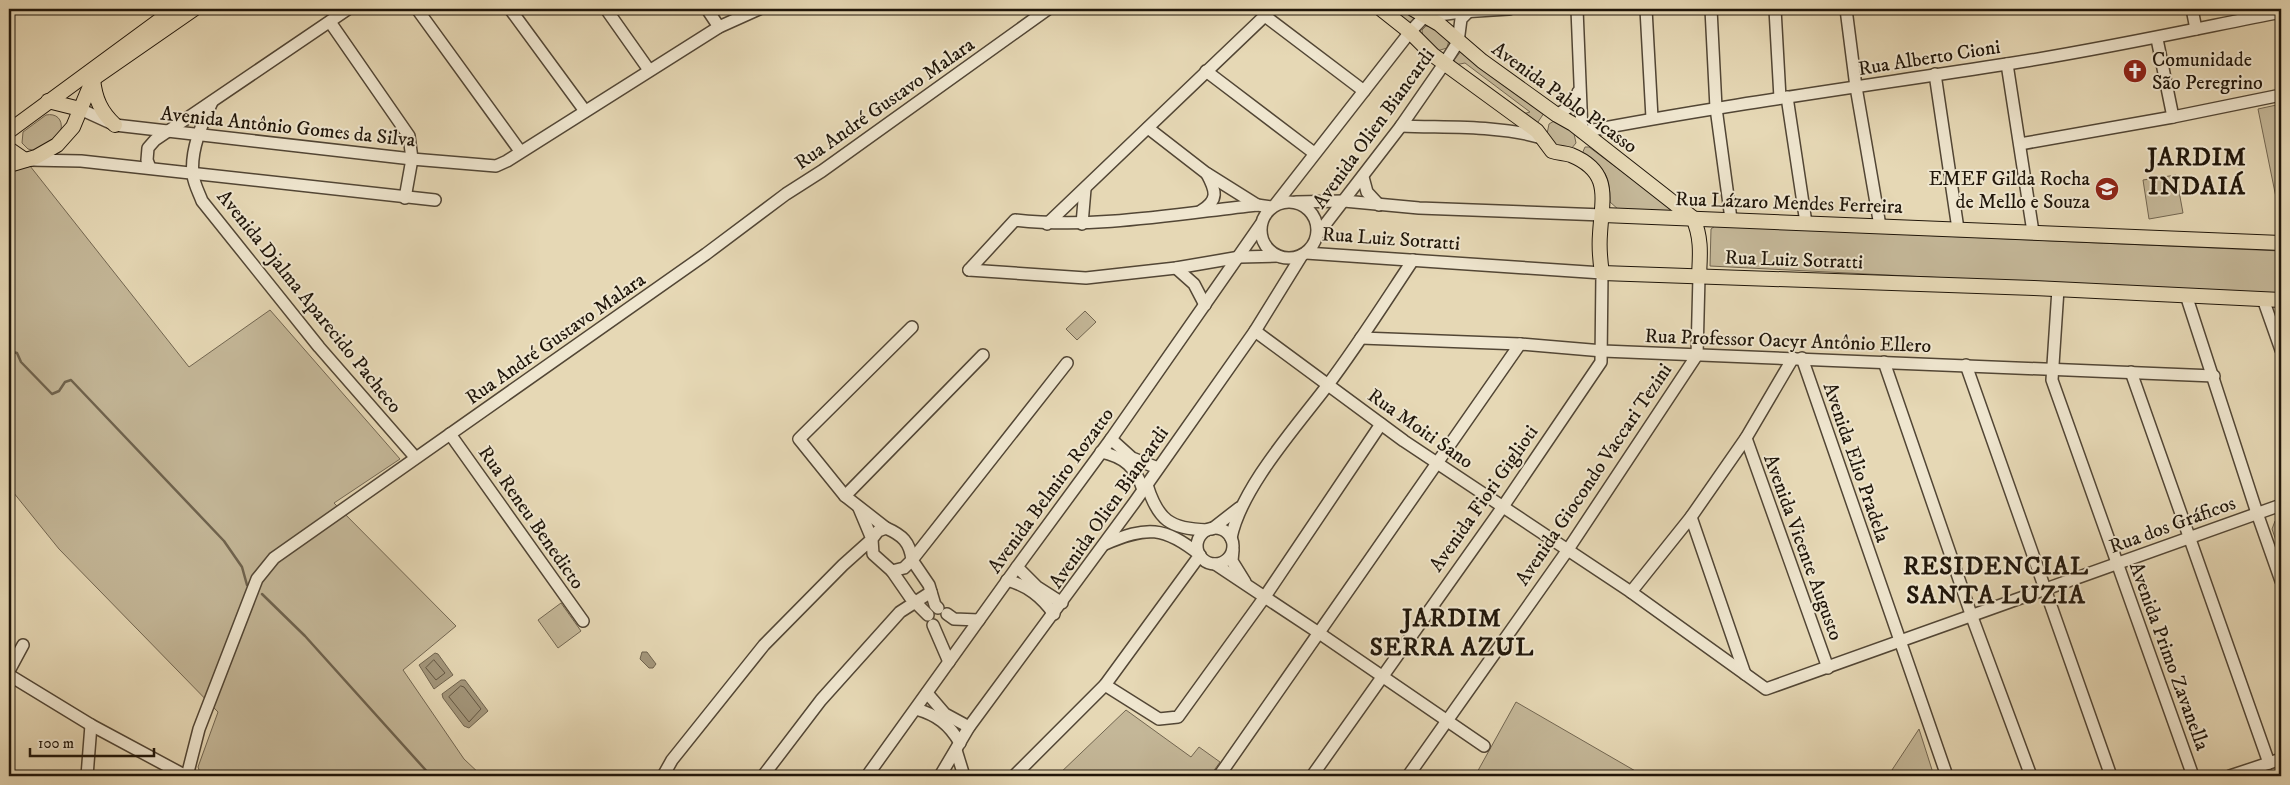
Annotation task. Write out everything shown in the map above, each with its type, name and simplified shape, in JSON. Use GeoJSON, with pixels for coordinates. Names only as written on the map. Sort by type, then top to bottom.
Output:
{"type":"FeatureCollection","features":[{"type":"Feature","properties":{"kind":"main road"},"geometry":{"type":"LineString","coordinates":[[9,131],[54,102],[174,9]]}},
{"type":"Feature","properties":{"kind":"main road"},"geometry":{"type":"LineString","coordinates":[[9,165],[36,157],[57,145],[73,127],[93,80],[194,9]]}},
{"type":"Feature","properties":{"kind":"main road"},"geometry":{"type":"LineString","coordinates":[[1380,9],[1410,32],[1420,44],[1444,64],[1539,134],[1552,151],[1569,154],[1588,166],[1600,177],[1603,190],[1603,215]]}},
{"type":"Feature","properties":{"kind":"main road","name":"Avenida Pablo Picasso"},"geometry":{"type":"LineString","coordinates":[[1418,13],[1438,24],[1458,42],[1557,115],[1566,119],[1693,218]]}},
{"type":"Feature","properties":{"kind":"main road"},"geometry":{"type":"LineString","coordinates":[[93,80],[95,95],[101,110],[115,125]]}},
{"type":"Feature","properties":{"kind":"main road"},"geometry":{"type":"LineString","coordinates":[[54,102],[80,109]]}},
{"type":"Feature","properties":{"kind":"main road"},"geometry":{"type":"LineString","coordinates":[[54,102],[68,114],[73,127]]}},
{"type":"Feature","properties":{"kind":"main road"},"geometry":{"type":"LineString","coordinates":[[1539,134],[1548,118],[1557,115]]}},
{"type":"Feature","properties":{"kind":"main road"},"geometry":{"type":"LineString","coordinates":[[1569,154],[1581,140],[1582,132]]}},
{"type":"Feature","properties":{"kind":"main road"},"geometry":{"type":"LineString","coordinates":[[9,149],[25,160]]}},
{"type":"Feature","properties":{"kind":"main road","name":"Rua Lázaro Mendes Ferreira"},"geometry":{"type":"LineString","coordinates":[[1603,215],[2281,243]]}},
{"type":"Feature","properties":{"kind":"main road","name":"Avenida Fiori Giglioti"},"geometry":{"type":"LineString","coordinates":[[1602,273],[1600,258],[1603,215]]}},
{"type":"Feature","properties":{"kind":"main road","name":"Avenida Giocondo Vaccari Tezini"},"geometry":{"type":"LineString","coordinates":[[1693,218],[1699,233],[1699,276]]}},
{"type":"Feature","properties":{"kind":"main road","name":"Rua Luiz Sotratti"},"geometry":{"type":"LineString","coordinates":[[1602,273],[2058,289],[2281,300]]}},
{"type":"Feature","properties":{"kind":"street"},"geometry":{"type":"LineString","coordinates":[[150,168],[147,160],[148,148],[155,140],[175,131],[212,102],[348,9]]}},
{"type":"Feature","properties":{"kind":"street"},"geometry":{"type":"LineString","coordinates":[[417,9],[520,152],[719,27],[759,9]]}},
{"type":"Feature","properties":{"kind":"street"},"geometry":{"type":"LineString","coordinates":[[510,9],[585,111]]}},
{"type":"Feature","properties":{"kind":"street"},"geometry":{"type":"LineString","coordinates":[[606,9],[649,70]]}},
{"type":"Feature","properties":{"kind":"street"},"geometry":{"type":"LineString","coordinates":[[707,9],[719,27]]}},
{"type":"Feature","properties":{"kind":"street","name":"Rua André Gustavo Malara"},"geometry":{"type":"LineString","coordinates":[[186,776],[199,729],[257,579],[274,558],[352,505],[415,457],[706,254],[786,194],[822,171],[1048,9]]}},
{"type":"Feature","properties":{"kind":"street"},"geometry":{"type":"LineString","coordinates":[[1278,256],[1268,248],[1262,237],[1262,224],[1314,153],[1410,32],[1418,13],[1509,9]]}},
{"type":"Feature","properties":{"kind":"street"},"geometry":{"type":"LineString","coordinates":[[1577,9],[1582,132]]}},
{"type":"Feature","properties":{"kind":"street"},"geometry":{"type":"LineString","coordinates":[[1646,9],[1652,118]]}},
{"type":"Feature","properties":{"kind":"street"},"geometry":{"type":"LineString","coordinates":[[1710,9],[1716,108],[1730,219]]}},
{"type":"Feature","properties":{"kind":"street"},"geometry":{"type":"LineString","coordinates":[[1775,9],[1784,98],[1806,222]]}},
{"type":"Feature","properties":{"kind":"street"},"geometry":{"type":"LineString","coordinates":[[1846,9],[1856,87],[1880,226]]}},
{"type":"Feature","properties":{"kind":"street"},"geometry":{"type":"LineString","coordinates":[[2192,9],[2196,29]]}},
{"type":"Feature","properties":{"kind":"street"},"geometry":{"type":"LineString","coordinates":[[1047,224],[1268,12],[1364,91]]}},
{"type":"Feature","properties":{"kind":"street"},"geometry":{"type":"LineString","coordinates":[[1458,42],[1461,19],[1468,12]]}},
{"type":"Feature","properties":{"kind":"street","name":"Rua Alberto Cioni"},"geometry":{"type":"LineString","coordinates":[[1582,132],[1652,118],[2007,64],[2157,39],[2281,12]]}},
{"type":"Feature","properties":{"kind":"street"},"geometry":{"type":"LineString","coordinates":[[330,22],[409,136],[412,159],[405,198]]}},
{"type":"Feature","properties":{"kind":"street"},"geometry":{"type":"LineString","coordinates":[[2157,39],[2173,117]]}},
{"type":"Feature","properties":{"kind":"street","name":"Avenida Olien Biancardi"},"geometry":{"type":"LineString","coordinates":[[1318,235],[1401,126],[1458,42]]}},
{"type":"Feature","properties":{"kind":"street"},"geometry":{"type":"LineString","coordinates":[[2007,64],[2034,232]]}},
{"type":"Feature","properties":{"kind":"street"},"geometry":{"type":"LineString","coordinates":[[1206,71],[1314,153]]}},
{"type":"Feature","properties":{"kind":"street"},"geometry":{"type":"LineString","coordinates":[[1935,74],[1958,229]]}},
{"type":"Feature","properties":{"kind":"street"},"geometry":{"type":"LineString","coordinates":[[1557,115],[1576,102],[1580,86]]}},
{"type":"Feature","properties":{"kind":"street"},"geometry":{"type":"LineString","coordinates":[[2020,144],[2173,117],[2281,95]]}},
{"type":"Feature","properties":{"kind":"street","name":"Avenida Djalma Aparecido Pacheco"},"geometry":{"type":"LineString","coordinates":[[212,102],[198,134],[194,160],[193,174],[202,201],[319,347],[415,457]]}},
{"type":"Feature","properties":{"kind":"street","name":"Avenida Antônio Gomes da Silva"},"geometry":{"type":"LineString","coordinates":[[80,109],[115,125],[412,159],[496,166],[520,152]]}},
{"type":"Feature","properties":{"kind":"street"},"geometry":{"type":"LineString","coordinates":[[205,119],[215,136]]}},
{"type":"Feature","properties":{"kind":"street"},"geometry":{"type":"LineString","coordinates":[[1401,126],[1539,134]]}},
{"type":"Feature","properties":{"kind":"street"},"geometry":{"type":"LineString","coordinates":[[1148,128],[1206,173],[1257,205]]}},
{"type":"Feature","properties":{"kind":"street"},"geometry":{"type":"LineString","coordinates":[[175,131],[194,160]]}},
{"type":"Feature","properties":{"kind":"street"},"geometry":{"type":"LineString","coordinates":[[25,160],[81,161],[435,200]]}},
{"type":"Feature","properties":{"kind":"street"},"geometry":{"type":"LineString","coordinates":[[1200,211],[1211,205],[1213,199],[1214,191],[1206,173]]}},
{"type":"Feature","properties":{"kind":"street"},"geometry":{"type":"LineString","coordinates":[[1363,177],[1367,192],[1379,205]]}},
{"type":"Feature","properties":{"kind":"street"},"geometry":{"type":"LineString","coordinates":[[1082,224],[1085,189]]}},
{"type":"Feature","properties":{"kind":"street"},"geometry":{"type":"LineString","coordinates":[[1289,201],[1296,202],[1309,209],[1316,221],[1318,235],[1314,245],[1304,254],[1290,258],[1278,256],[1240,258],[1176,268],[1086,278],[969,270],[1015,220],[1047,224],[1082,224],[1257,205],[1274,206],[1289,201]]}},
{"type":"Feature","properties":{"kind":"street","name":"Rua Lázaro Mendes Ferreira"},"geometry":{"type":"LineString","coordinates":[[1296,202],[1344,201],[1379,205],[1603,215]]}},
{"type":"Feature","properties":{"kind":"street","name":"Avenida Belmiro Rozatto"},"geometry":{"type":"LineString","coordinates":[[868,776],[1111,439],[1240,258],[1262,224]]}},
{"type":"Feature","properties":{"kind":"street","name":"Avenida Olien Biancardi"},"geometry":{"type":"LineString","coordinates":[[940,776],[969,727],[1105,544],[1254,331],[1304,254]]}},
{"type":"Feature","properties":{"kind":"street","name":"Rua Luiz Sotratti"},"geometry":{"type":"LineString","coordinates":[[1304,254],[1602,273]]}},
{"type":"Feature","properties":{"kind":"street"},"geometry":{"type":"LineString","coordinates":[[1251,589],[1240,576],[1232,561],[1234,523],[1241,507],[1283,443],[1328,385],[1413,260]]}},
{"type":"Feature","properties":{"kind":"street"},"geometry":{"type":"LineString","coordinates":[[1176,268],[1194,284],[1205,305]]}},
{"type":"Feature","properties":{"kind":"street","name":"Avenida Fiori Giglioti"},"geometry":{"type":"LineString","coordinates":[[1312,776],[1502,508],[1601,362],[1602,273]]}},
{"type":"Feature","properties":{"kind":"street","name":"Avenida Giocondo Vaccari Tezini"},"geometry":{"type":"LineString","coordinates":[[1408,776],[1567,551],[1697,355],[1699,276]]}},
{"type":"Feature","properties":{"kind":"street","name":"Avenida Primo Zavanella"},"geometry":{"type":"LineString","coordinates":[[2058,289],[2052,380],[2193,776]]}},
{"type":"Feature","properties":{"kind":"street"},"geometry":{"type":"LineString","coordinates":[[2186,295],[2281,581]]}},
{"type":"Feature","properties":{"kind":"street"},"geometry":{"type":"LineString","coordinates":[[2263,299],[2281,350]]}},
{"type":"Feature","properties":{"kind":"street"},"geometry":{"type":"LineString","coordinates":[[912,327],[799,439],[845,496],[859,508],[877,519],[886,528],[896,532],[909,544],[912,560],[922,573],[931,592],[940,619],[949,662]]}},
{"type":"Feature","properties":{"kind":"street","name":"Rua Moiti Sano"},"geometry":{"type":"LineString","coordinates":[[1254,331],[1381,424],[1502,508],[1631,592],[1766,689]]}},
{"type":"Feature","properties":{"kind":"street","name":"Rua Professor Oacyr Antônio Ellero"},"geometry":{"type":"LineString","coordinates":[[1361,338],[1520,344],[1602,351],[2214,376]]}},
{"type":"Feature","properties":{"kind":"street"},"geometry":{"type":"LineString","coordinates":[[1219,776],[1520,344]]}},
{"type":"Feature","properties":{"kind":"street"},"geometry":{"type":"LineString","coordinates":[[845,496],[982,355]]}},
{"type":"Feature","properties":{"kind":"street"},"geometry":{"type":"LineString","coordinates":[[1631,592],[1691,517],[1746,438],[1797,358]]}},
{"type":"Feature","properties":{"kind":"street","name":"Avenida Elio Pradela"},"geometry":{"type":"LineString","coordinates":[[1797,358],[1947,776]]}},
{"type":"Feature","properties":{"kind":"street"},"geometry":{"type":"LineString","coordinates":[[1884,362],[2027,775]]}},
{"type":"Feature","properties":{"kind":"street"},"geometry":{"type":"LineString","coordinates":[[892,571],[904,568],[912,560],[1067,363]]}},
{"type":"Feature","properties":{"kind":"street"},"geometry":{"type":"LineString","coordinates":[[1966,365],[2111,776]]}},
{"type":"Feature","properties":{"kind":"street"},"geometry":{"type":"LineString","coordinates":[[2131,372],[2269,763]]}},
{"type":"Feature","properties":{"kind":"street"},"geometry":{"type":"LineString","coordinates":[[1105,685],[1159,719],[1178,716],[1264,598],[1381,424]]}},
{"type":"Feature","properties":{"kind":"street","name":"Rua Reneu Benedicto"},"geometry":{"type":"LineString","coordinates":[[450,434],[583,621]]}},
{"type":"Feature","properties":{"kind":"street","name":"Avenida Vicente Augusto"},"geometry":{"type":"LineString","coordinates":[[1746,438],[1828,668]]}},
{"type":"Feature","properties":{"kind":"street"},"geometry":{"type":"LineString","coordinates":[[1111,439],[1132,458],[1158,468]]}},
{"type":"Feature","properties":{"kind":"street"},"geometry":{"type":"LineString","coordinates":[[1101,452],[1116,455],[1129,463],[1139,475],[1153,506],[1167,521],[1186,529],[1223,530],[1232,544]]}},
{"type":"Feature","properties":{"kind":"street","name":"Rua dos Gráficos"},"geometry":{"type":"LineString","coordinates":[[1766,689],[2281,506]]}},
{"type":"Feature","properties":{"kind":"street"},"geometry":{"type":"LineString","coordinates":[[1200,556],[1198,550],[1199,538],[1241,507]]}},
{"type":"Feature","properties":{"kind":"street"},"geometry":{"type":"LineString","coordinates":[[859,508],[872,539],[873,554],[892,571],[916,603],[940,619],[979,620]]}},
{"type":"Feature","properties":{"kind":"street"},"geometry":{"type":"LineString","coordinates":[[1691,517],[1746,674]]}},
{"type":"Feature","properties":{"kind":"street"},"geometry":{"type":"LineString","coordinates":[[663,776],[669,771],[764,645],[878,531],[886,528]]}},
{"type":"Feature","properties":{"kind":"street"},"geometry":{"type":"LineString","coordinates":[[1105,544],[1131,533],[1156,531],[1180,539],[1204,560],[1215,564],[1319,633],[1484,746]]}},
{"type":"Feature","properties":{"kind":"street"},"geometry":{"type":"LineString","coordinates":[[909,544],[931,537]]}},
{"type":"Feature","properties":{"kind":"street"},"geometry":{"type":"LineString","coordinates":[[1215,564],[1226,560],[1232,544]]}},
{"type":"Feature","properties":{"kind":"street"},"geometry":{"type":"LineString","coordinates":[[852,556],[873,554]]}},
{"type":"Feature","properties":{"kind":"street"},"geometry":{"type":"LineString","coordinates":[[1014,776],[1105,685],[1200,556]]}},
{"type":"Feature","properties":{"kind":"street"},"geometry":{"type":"LineString","coordinates":[[1017,567],[1037,587],[1062,603]]}},
{"type":"Feature","properties":{"kind":"street"},"geometry":{"type":"LineString","coordinates":[[1008,580],[1034,592],[1054,614]]}},
{"type":"Feature","properties":{"kind":"street"},"geometry":{"type":"LineString","coordinates":[[762,776],[821,700],[900,612],[931,592]]}},
{"type":"Feature","properties":{"kind":"street"},"geometry":{"type":"LineString","coordinates":[[9,671],[23,646]]}},
{"type":"Feature","properties":{"kind":"street"},"geometry":{"type":"LineString","coordinates":[[9,675],[91,725],[186,776]]}},
{"type":"Feature","properties":{"kind":"street"},"geometry":{"type":"LineString","coordinates":[[927,693],[944,714],[969,727]]}},
{"type":"Feature","properties":{"kind":"street"},"geometry":{"type":"LineString","coordinates":[[916,709],[930,713],[942,720],[952,730],[958,746],[964,776]]}},
{"type":"Feature","properties":{"kind":"street"},"geometry":{"type":"LineString","coordinates":[[87,776],[91,725]]}},
{"type":"Feature","properties":{"kind":"street"},"geometry":{"type":"LineString","coordinates":[[2230,776],[2281,759]]}},
{"type":"Feature","properties":{"kind":"shaded area"},"geometry":{"type":"Polygon","coordinates":[[[1388,9],[1404,9],[1419,19],[1411,27],[1388,9]]]}},
{"type":"Feature","properties":{"kind":"shaded area"},"geometry":{"type":"Polygon","coordinates":[[[1426,26],[1433,27],[1449,40],[1447,48],[1437,51],[1423,39],[1422,30],[1426,26]]]}},
{"type":"Feature","properties":{"kind":"shaded area"},"geometry":{"type":"Polygon","coordinates":[[[1462,50],[1544,113],[1536,125],[1523,114],[1530,112],[1465,63],[1455,65],[1454,60],[1462,50]]]}},
{"type":"Feature","properties":{"kind":"shaded area"},"geometry":{"type":"Polygon","coordinates":[[[2281,104],[2281,222],[2258,109],[2281,104]]]}},
{"type":"Feature","properties":{"kind":"shaded area"},"geometry":{"type":"Polygon","coordinates":[[[46,115],[56,116],[60,120],[61,130],[51,141],[36,151],[28,149],[22,143],[23,132],[46,115]]]}},
{"type":"Feature","properties":{"kind":"shaded area"},"geometry":{"type":"Polygon","coordinates":[[[1554,121],[1561,121],[1573,129],[1576,143],[1571,149],[1559,150],[1547,134],[1549,124],[1554,121]]]}},
{"type":"Feature","properties":{"kind":"shaded area"},"geometry":{"type":"Polygon","coordinates":[[[1585,147],[1589,147],[1675,211],[1673,214],[1619,210],[1610,202],[1609,185],[1605,173],[1582,154],[1585,147]]]}},
{"type":"Feature","properties":{"kind":"shaded area"},"geometry":{"type":"Polygon","coordinates":[[[30,166],[189,367],[270,310],[400,459],[334,503],[456,626],[403,670],[464,759],[482,776],[201,775],[198,767],[218,712],[59,549],[9,487],[9,171],[30,166]]]}},
{"type":"Feature","properties":{"kind":"shaded area"},"geometry":{"type":"Polygon","coordinates":[[[2176,175],[2183,213],[2149,219],[2143,180],[2176,175]]]}},
{"type":"Feature","properties":{"kind":"shaded area"},"geometry":{"type":"Polygon","coordinates":[[[1715,226],[2281,251],[2281,295],[1710,266],[1711,229],[1715,226]]]}},
{"type":"Feature","properties":{"kind":"shaded area"},"geometry":{"type":"Polygon","coordinates":[[[1085,311],[1096,322],[1077,340],[1066,329],[1085,311]]]}},
{"type":"Feature","properties":{"kind":"shaded area"},"geometry":{"type":"Polygon","coordinates":[[[2281,517],[2281,555],[2272,529],[2275,521],[2281,517]]]}},
{"type":"Feature","properties":{"kind":"shaded area"},"geometry":{"type":"Polygon","coordinates":[[[561,603],[581,631],[558,648],[538,620],[561,603]]]}},
{"type":"Feature","properties":{"kind":"shaded area"},"geometry":{"type":"Polygon","coordinates":[[[1516,702],[1644,776],[1475,776],[1516,702]]]}},
{"type":"Feature","properties":{"kind":"shaded area"},"geometry":{"type":"Polygon","coordinates":[[[1126,710],[1191,757],[1199,747],[1220,762],[1210,776],[1057,776],[1126,710]]]}},
{"type":"Feature","properties":{"kind":"shaded area"},"geometry":{"type":"Polygon","coordinates":[[[1919,729],[1934,776],[1888,776],[1919,729]]]}},
{"type":"Feature","properties":{"kind":"water"},"geometry":{"type":"Polygon","coordinates":[[[642,652],[647,652],[656,664],[653,668],[649,668],[640,659],[642,652]]]}},
{"type":"Feature","properties":{"kind":"water"},"geometry":{"type":"Polygon","coordinates":[[[435,653],[438,654],[453,675],[434,689],[419,665],[435,653]]]}},
{"type":"Feature","properties":{"kind":"water"},"geometry":{"type":"Polygon","coordinates":[[[461,680],[465,680],[488,711],[469,728],[464,726],[442,694],[461,680]]]}},
{"type":"Feature","properties":{"kind":"waterway"},"geometry":{"type":"LineString","coordinates":[[9,351],[17,353],[21,362],[52,394],[59,391],[65,382],[71,380],[224,541],[242,567],[247,585]]}},
{"type":"Feature","properties":{"kind":"waterway"},"geometry":{"type":"LineString","coordinates":[[262,594],[305,636],[431,776]]}},
{"type":"Feature","properties":{"kind":"place","name":"Comunidade São Peregrino"},"geometry":{"type":"Point","coordinates":[2135,71]}},
{"type":"Feature","properties":{"kind":"place","name":"EMEF Gilda Rocha de Mello e Souza"},"geometry":{"type":"Point","coordinates":[2107,189]}},
{"type":"Feature","properties":{"kind":"district","name":"JARDIM INDAIÁ"},"geometry":{"type":"Point","coordinates":[2197,170]}},
{"type":"Feature","properties":{"kind":"district","name":"RESIDENCIAL SANTA LUZIA"},"geometry":{"type":"Point","coordinates":[1996,580]}},
{"type":"Feature","properties":{"kind":"district","name":"JARDIM SERRA AZUL"},"geometry":{"type":"Point","coordinates":[1452,632]}}]}
